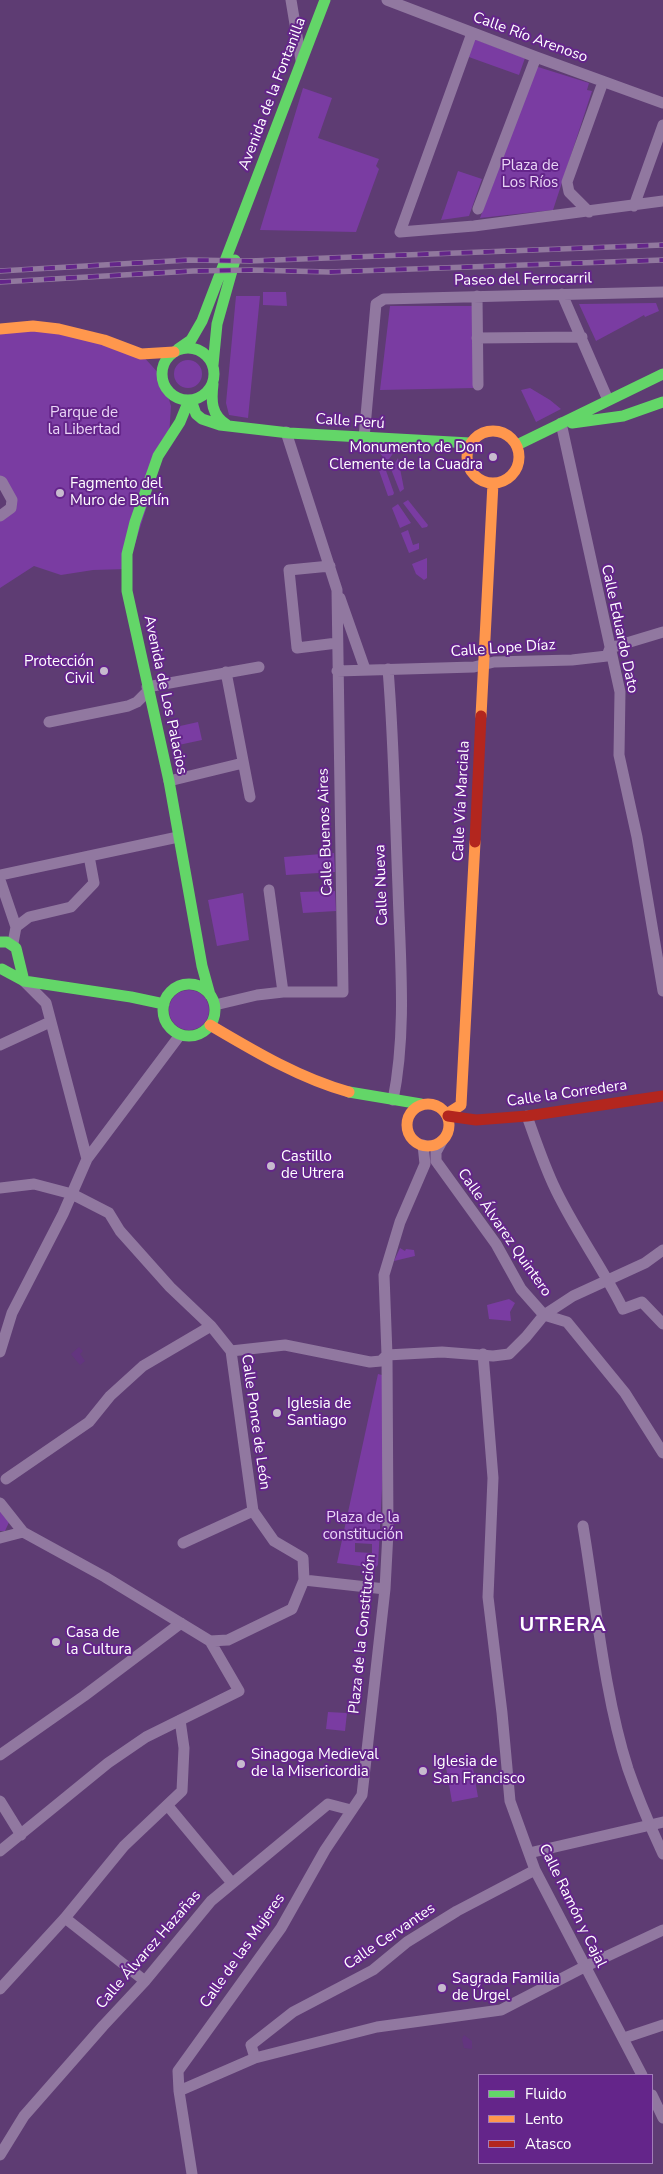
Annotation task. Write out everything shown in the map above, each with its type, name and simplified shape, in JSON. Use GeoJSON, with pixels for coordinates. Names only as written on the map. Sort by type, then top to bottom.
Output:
{"type":"FeatureCollection","features":[{"type":"Feature","properties":{"kind":"street"},"geometry":{"type":"LineString","coordinates":[[291,0],[301,60]]}},
{"type":"Feature","properties":{"kind":"street","name":"Avenida de la Fontanilla"},"geometry":{"type":"LineString","coordinates":[[176,351],[188,343],[198,330],[325,0]]}},
{"type":"Feature","properties":{"kind":"street","name":"Calle Río Arenoso"},"geometry":{"type":"LineString","coordinates":[[387,0],[603,82],[663,102]]}},
{"type":"Feature","properties":{"kind":"street"},"geometry":{"type":"LineString","coordinates":[[472,33],[400,232],[474,226],[663,202]]}},
{"type":"Feature","properties":{"kind":"street"},"geometry":{"type":"LineString","coordinates":[[478,209],[536,57]]}},
{"type":"Feature","properties":{"kind":"street"},"geometry":{"type":"LineString","coordinates":[[589,212],[569,192],[567,182],[603,82]]}},
{"type":"Feature","properties":{"kind":"street"},"geometry":{"type":"LineString","coordinates":[[634,206],[663,126]]}},
{"type":"Feature","properties":{"kind":"street","name":"Avenida de la Fontanilla"},"geometry":{"type":"LineString","coordinates":[[213,365],[212,349],[216,324],[242,235],[250,198]]}},
{"type":"Feature","properties":{"kind":"street","name":"Paseo del Ferrocarril"},"geometry":{"type":"LineString","coordinates":[[364,438],[376,304],[384,298],[663,292]]}},
{"type":"Feature","properties":{"kind":"street"},"geometry":{"type":"LineString","coordinates":[[562,294],[608,400]]}},
{"type":"Feature","properties":{"kind":"street"},"geometry":{"type":"LineString","coordinates":[[477,296],[478,385]]}},
{"type":"Feature","properties":{"kind":"street"},"geometry":{"type":"LineString","coordinates":[[0,329],[34,326],[59,328],[104,340],[141,354],[176,351],[189,347],[200,350],[209,358],[215,374],[211,406],[220,420],[227,425]]}},
{"type":"Feature","properties":{"kind":"street"},"geometry":{"type":"LineString","coordinates":[[477,338],[582,337]]}},
{"type":"Feature","properties":{"kind":"street"},"geometry":{"type":"LineString","coordinates":[[165,385],[162,373],[164,363],[176,351]]}},
{"type":"Feature","properties":{"kind":"street"},"geometry":{"type":"LineString","coordinates":[[141,354],[175,397],[190,400],[204,395],[213,384]]}},
{"type":"Feature","properties":{"kind":"street"},"geometry":{"type":"LineString","coordinates":[[517,447],[663,374]]}},
{"type":"Feature","properties":{"kind":"street","name":"Avenida de Los Palacios"},"geometry":{"type":"LineString","coordinates":[[165,385],[171,409],[169,437]]}},
{"type":"Feature","properties":{"kind":"street"},"geometry":{"type":"LineString","coordinates":[[190,400],[196,414],[202,419]]}},
{"type":"Feature","properties":{"kind":"street","name":"Avenida de Los Palacios"},"geometry":{"type":"LineString","coordinates":[[190,400],[180,422],[169,437],[150,477],[130,537],[127,554],[127,591],[147,689],[169,781],[202,966],[213,1000]]}},
{"type":"Feature","properties":{"kind":"street"},"geometry":{"type":"LineString","coordinates":[[561,424],[623,416],[663,402]]}},
{"type":"Feature","properties":{"kind":"street"},"geometry":{"type":"LineString","coordinates":[[180,422],[191,418],[202,419]]}},
{"type":"Feature","properties":{"kind":"street","name":"Calle Perú"},"geometry":{"type":"LineString","coordinates":[[202,419],[212,423],[286,432],[470,443]]}},
{"type":"Feature","properties":{"kind":"street","name":"Calle Eduardo Dato"},"geometry":{"type":"LineString","coordinates":[[561,424],[620,692],[619,755],[637,837],[663,991]]}},
{"type":"Feature","properties":{"kind":"street"},"geometry":{"type":"LineString","coordinates":[[496,431],[507,434],[517,447],[519,460],[515,471],[506,480],[493,483],[481,480],[471,470],[468,459],[470,443],[482,433],[496,431]]}},
{"type":"Feature","properties":{"kind":"street"},"geometry":{"type":"LineString","coordinates":[[286,432],[306,500],[365,670]]}},
{"type":"Feature","properties":{"kind":"street"},"geometry":{"type":"LineString","coordinates":[[0,481],[12,500],[11,508],[0,516]]}},
{"type":"Feature","properties":{"kind":"street","name":"Calle Vía Marciala"},"geometry":{"type":"LineString","coordinates":[[448,1115],[461,1105],[493,483]]}},
{"type":"Feature","properties":{"kind":"street"},"geometry":{"type":"LineString","coordinates":[[330,566],[288,570],[297,648],[337,643]]}},
{"type":"Feature","properties":{"kind":"street","name":"Calle Buenos Aires"},"geometry":{"type":"LineString","coordinates":[[283,992],[343,992],[343,879],[337,671],[337,590]]}},
{"type":"Feature","properties":{"kind":"street","name":"Calle Lope Díaz"},"geometry":{"type":"LineString","coordinates":[[337,671],[474,668],[494,662],[572,660],[607,656],[610,648],[663,632]]}},
{"type":"Feature","properties":{"kind":"street"},"geometry":{"type":"LineString","coordinates":[[49,722],[128,706],[137,702],[147,689],[259,667]]}},
{"type":"Feature","properties":{"kind":"street","name":"Calle Nueva"},"geometry":{"type":"LineString","coordinates":[[388,669],[399,923],[400,1020],[398,1077],[393,1100]]}},
{"type":"Feature","properties":{"kind":"street"},"geometry":{"type":"LineString","coordinates":[[226,672],[250,797]]}},
{"type":"Feature","properties":{"kind":"street"},"geometry":{"type":"LineString","coordinates":[[169,781],[243,764]]}},
{"type":"Feature","properties":{"kind":"street"},"geometry":{"type":"LineString","coordinates":[[0,875],[178,837]]}},
{"type":"Feature","properties":{"kind":"street"},"geometry":{"type":"LineString","coordinates":[[16,927],[29,917],[71,907],[87,892],[94,883],[89,856]]}},
{"type":"Feature","properties":{"kind":"street"},"geometry":{"type":"LineString","coordinates":[[0,880],[16,927],[13,943]]}},
{"type":"Feature","properties":{"kind":"street"},"geometry":{"type":"LineString","coordinates":[[213,1000],[283,992],[269,890]]}},
{"type":"Feature","properties":{"kind":"street"},"geometry":{"type":"LineString","coordinates":[[0,942],[13,943],[18,950],[24,981]]}},
{"type":"Feature","properties":{"kind":"street"},"geometry":{"type":"LineString","coordinates":[[1,968],[13,967],[19,957]]}},
{"type":"Feature","properties":{"kind":"street"},"geometry":{"type":"LineString","coordinates":[[195,985],[202,966]]}},
{"type":"Feature","properties":{"kind":"street"},"geometry":{"type":"LineString","coordinates":[[1,968],[24,981],[46,1003],[87,1159]]}},
{"type":"Feature","properties":{"kind":"street"},"geometry":{"type":"LineString","coordinates":[[24,981],[131,996],[164,1004]]}},
{"type":"Feature","properties":{"kind":"street"},"geometry":{"type":"LineString","coordinates":[[195,985],[213,1000],[214,1019],[197,1035],[180,1035],[170,1028],[166,1021],[164,1004],[172,992],[180,986],[195,985]]}},
{"type":"Feature","properties":{"kind":"street"},"geometry":{"type":"LineString","coordinates":[[0,1045],[50,1022]]}},
{"type":"Feature","properties":{"kind":"street"},"geometry":{"type":"LineString","coordinates":[[210,1024],[262,1055],[315,1080],[362,1096],[437,1105],[448,1115],[450,1127],[444,1139],[434,1145],[423,1145]]}},
{"type":"Feature","properties":{"kind":"street"},"geometry":{"type":"LineString","coordinates":[[0,1352],[12,1313],[72,1194],[87,1159],[180,1035]]}},
{"type":"Feature","properties":{"kind":"street","name":"Calle la Corredera"},"geometry":{"type":"LineString","coordinates":[[448,1115],[476,1120],[527,1116],[663,1096]]}},
{"type":"Feature","properties":{"kind":"street"},"geometry":{"type":"LineString","coordinates":[[393,1100],[408,1120]]}},
{"type":"Feature","properties":{"kind":"street"},"geometry":{"type":"LineString","coordinates":[[421,1104],[412,1110],[408,1120],[410,1136],[423,1145],[431,1163]]}},
{"type":"Feature","properties":{"kind":"street"},"geometry":{"type":"LineString","coordinates":[[527,1116],[553,1184],[593,1258],[609,1279],[623,1309],[642,1302],[663,1324]]}},
{"type":"Feature","properties":{"kind":"street","name":"Calle la Corredera"},"geometry":{"type":"LineString","coordinates":[[444,1139],[476,1120]]}},
{"type":"Feature","properties":{"kind":"street","name":"Calle Álvarez Quintero"},"geometry":{"type":"LineString","coordinates":[[444,1139],[431,1163],[496,1244],[521,1289],[544,1315],[567,1322],[625,1393],[663,1453]]}},
{"type":"Feature","properties":{"kind":"street","name":"Plaza de la Constitución"},"geometry":{"type":"LineString","coordinates":[[362,1795],[385,1589],[388,1532],[387,1356],[384,1275],[400,1222],[431,1163]]}},
{"type":"Feature","properties":{"kind":"street","name":"Calle Ponce de León"},"geometry":{"type":"LineString","coordinates":[[0,1188],[34,1184],[72,1194],[109,1212],[120,1231],[170,1287],[211,1326],[231,1351],[253,1511],[274,1541],[304,1558],[304,1580]]}},
{"type":"Feature","properties":{"kind":"street"},"geometry":{"type":"LineString","coordinates":[[231,1351],[285,1345],[370,1362],[380,1361],[387,1356],[442,1352],[493,1356],[509,1354],[544,1315],[573,1296],[645,1263],[662,1252]]}},
{"type":"Feature","properties":{"kind":"street"},"geometry":{"type":"LineString","coordinates":[[6,1479],[89,1422],[110,1396],[143,1366],[211,1326]]}},
{"type":"Feature","properties":{"kind":"street","name":"Calle Ramón y Cajal"},"geometry":{"type":"LineString","coordinates":[[484,1354],[493,1478],[488,1597],[510,1800],[535,1870],[642,2074]]}},
{"type":"Feature","properties":{"kind":"street"},"geometry":{"type":"LineString","coordinates":[[0,1502],[23,1532],[105,1577],[210,1641],[239,1692],[146,1737],[108,1763],[0,1851]]}},
{"type":"Feature","properties":{"kind":"street"},"geometry":{"type":"LineString","coordinates":[[183,1543],[253,1511]]}},
{"type":"Feature","properties":{"kind":"street"},"geometry":{"type":"LineString","coordinates":[[583,1526],[612,1708],[628,1769],[649,1824],[663,1854]]}},
{"type":"Feature","properties":{"kind":"street"},"geometry":{"type":"LineString","coordinates":[[0,1538],[23,1532]]}},
{"type":"Feature","properties":{"kind":"street"},"geometry":{"type":"LineString","coordinates":[[210,1641],[228,1640],[292,1609],[304,1580],[385,1589]]}},
{"type":"Feature","properties":{"kind":"street"},"geometry":{"type":"LineString","coordinates":[[0,1755],[84,1696],[181,1623]]}},
{"type":"Feature","properties":{"kind":"street"},"geometry":{"type":"LineString","coordinates":[[0,1989],[65,1918],[124,1846],[182,1791],[184,1748],[180,1720]]}},
{"type":"Feature","properties":{"kind":"street","name":"Calle de las Mujeres"},"geometry":{"type":"LineString","coordinates":[[179,2091],[178,2071],[281,1928],[325,1850],[362,1795]]}},
{"type":"Feature","properties":{"kind":"street"},"geometry":{"type":"LineString","coordinates":[[0,1801],[20,1835]]}},
{"type":"Feature","properties":{"kind":"street","name":"Calle Álvarez Hazañas"},"geometry":{"type":"LineString","coordinates":[[0,2155],[24,2116],[145,1981],[211,1901],[328,1804],[351,1810]]}},
{"type":"Feature","properties":{"kind":"street"},"geometry":{"type":"LineString","coordinates":[[168,1806],[232,1883]]}},
{"type":"Feature","properties":{"kind":"street"},"geometry":{"type":"LineString","coordinates":[[529,1853],[663,1822]]}},
{"type":"Feature","properties":{"kind":"street","name":"Calle Cervantes"},"geometry":{"type":"LineString","coordinates":[[255,2058],[252,2045],[294,2012],[373,1970],[407,1942],[457,1911],[535,1870]]}},
{"type":"Feature","properties":{"kind":"street"},"geometry":{"type":"LineString","coordinates":[[65,1918],[145,1981]]}},
{"type":"Feature","properties":{"kind":"street"},"geometry":{"type":"LineString","coordinates":[[192,2174],[179,2091],[255,2058],[377,2027],[501,2010],[584,1967],[663,1930]]}},
{"type":"Feature","properties":{"kind":"street"},"geometry":{"type":"LineString","coordinates":[[624,2038],[663,2025]]}},
{"type":"Feature","properties":{"kind":"street"},"geometry":{"type":"LineString","coordinates":[[653,2097],[663,2118]]}},
{"type":"Feature","properties":{"kind":"green space"},"geometry":{"type":"Polygon","coordinates":[[[474,39],[525,58],[519,75],[466,56],[474,39]]]}},
{"type":"Feature","properties":{"kind":"green space","name":"Plaza de Los Ríos"},"geometry":{"type":"Polygon","coordinates":[[[535,66],[589,83],[587,90],[592,91],[553,210],[480,218],[535,66]]]}},
{"type":"Feature","properties":{"kind":"green space"},"geometry":{"type":"Polygon","coordinates":[[[303,88],[332,98],[318,138],[379,159],[376,166],[379,169],[356,232],[260,230],[303,88]]]}},
{"type":"Feature","properties":{"kind":"green space"},"geometry":{"type":"Polygon","coordinates":[[[458,171],[482,179],[469,216],[441,220],[458,171]]]}},
{"type":"Feature","properties":{"kind":"green space"},"geometry":{"type":"Polygon","coordinates":[[[263,292],[286,292],[287,306],[263,305],[263,292]]]}},
{"type":"Feature","properties":{"kind":"green space"},"geometry":{"type":"Polygon","coordinates":[[[236,296],[260,296],[248,418],[229,415],[226,403],[236,296]]]}},
{"type":"Feature","properties":{"kind":"green space"},"geometry":{"type":"Polygon","coordinates":[[[656,303],[659,311],[645,317],[644,315],[596,341],[579,304],[656,303]]]}},
{"type":"Feature","properties":{"kind":"green space"},"geometry":{"type":"Polygon","coordinates":[[[390,306],[474,306],[475,388],[380,390],[390,306]]]}},
{"type":"Feature","properties":{"kind":"green space","name":"Parque de la Libertad"},"geometry":{"type":"Polygon","coordinates":[[[33,326],[141,354],[162,377],[171,406],[169,437],[127,569],[93,570],[61,575],[34,566],[0,588],[0,514],[11,508],[0,481],[0,329],[33,326]]]}},
{"type":"Feature","properties":{"kind":"green space"},"geometry":{"type":"Polygon","coordinates":[[[188,360],[198,364],[202,374],[198,384],[188,388],[178,384],[174,374],[178,364],[188,360]]]}},
{"type":"Feature","properties":{"kind":"green space"},"geometry":{"type":"Polygon","coordinates":[[[530,388],[561,409],[536,422],[521,390],[530,388]]]}},
{"type":"Feature","properties":{"kind":"green space"},"geometry":{"type":"Polygon","coordinates":[[[379,452],[394,452],[387,462],[379,452]]]}},
{"type":"Feature","properties":{"kind":"green space"},"geometry":{"type":"Polygon","coordinates":[[[398,458],[404,489],[400,492],[391,469],[398,458]]]}},
{"type":"Feature","properties":{"kind":"green space"},"geometry":{"type":"Polygon","coordinates":[[[378,461],[384,465],[394,493],[393,495],[388,496],[376,462],[378,461]]]}},
{"type":"Feature","properties":{"kind":"green space"},"geometry":{"type":"Polygon","coordinates":[[[408,500],[428,525],[427,527],[422,528],[403,503],[408,500]]]}},
{"type":"Feature","properties":{"kind":"green space"},"geometry":{"type":"Polygon","coordinates":[[[398,504],[411,523],[400,528],[392,508],[398,504]]]}},
{"type":"Feature","properties":{"kind":"green space"},"geometry":{"type":"Polygon","coordinates":[[[408,530],[413,545],[419,543],[419,549],[409,553],[401,533],[408,530]]]}},
{"type":"Feature","properties":{"kind":"green space"},"geometry":{"type":"Polygon","coordinates":[[[427,558],[427,578],[424,580],[416,574],[412,564],[427,558]]]}},
{"type":"Feature","properties":{"kind":"green space"},"geometry":{"type":"Polygon","coordinates":[[[198,722],[202,740],[174,746],[171,728],[198,722]]]}},
{"type":"Feature","properties":{"kind":"green space"},"geometry":{"type":"Polygon","coordinates":[[[334,853],[335,872],[286,875],[284,857],[334,853]]]}},
{"type":"Feature","properties":{"kind":"green space"},"geometry":{"type":"Polygon","coordinates":[[[335,891],[336,911],[303,913],[300,892],[335,891]]]}},
{"type":"Feature","properties":{"kind":"green space"},"geometry":{"type":"Polygon","coordinates":[[[243,893],[249,940],[217,946],[208,900],[243,893]]]}},
{"type":"Feature","properties":{"kind":"green space"},"geometry":{"type":"Polygon","coordinates":[[[189,990],[203,996],[209,1010],[203,1024],[189,1030],[175,1024],[169,1010],[175,996],[189,990]]]}},
{"type":"Feature","properties":{"kind":"green space"},"geometry":{"type":"Polygon","coordinates":[[[400,1248],[405,1251],[406,1249],[414,1250],[415,1256],[394,1261],[400,1248]]]}},
{"type":"Feature","properties":{"kind":"green space"},"geometry":{"type":"Polygon","coordinates":[[[509,1299],[515,1303],[510,1312],[511,1321],[489,1319],[487,1305],[509,1299]]]}},
{"type":"Feature","properties":{"kind":"green space","name":"Plaza de la constitución"},"geometry":{"type":"Polygon","coordinates":[[[378,1374],[386,1376],[378,1565],[375,1568],[337,1563],[378,1374]],[[355,1543],[355,1552],[372,1553],[372,1544],[355,1543]]]}},
{"type":"Feature","properties":{"kind":"green space"},"geometry":{"type":"Polygon","coordinates":[[[0,1510],[10,1520],[5,1531],[0,1531],[0,1510]]]}},
{"type":"Feature","properties":{"kind":"green space"},"geometry":{"type":"Polygon","coordinates":[[[328,1712],[347,1713],[345,1731],[326,1729],[328,1712]]]}},
{"type":"Feature","properties":{"kind":"green space"},"geometry":{"type":"Polygon","coordinates":[[[471,1757],[478,1797],[452,1802],[445,1761],[471,1757]]]}},
{"type":"Feature","properties":{"kind":"shaded area"},"geometry":{"type":"Polygon","coordinates":[[[79,1347],[83,1351],[80,1354],[85,1361],[80,1365],[71,1354],[79,1347]]]}},
{"type":"Feature","properties":{"kind":"shaded area"},"geometry":{"type":"Polygon","coordinates":[[[464,2035],[472,2041],[472,2049],[464,2048],[462,2039],[464,2035]]]}},
{"type":"Feature","properties":{"kind":"railway"},"geometry":{"type":"LineString","coordinates":[[0,271],[189,260],[250,261],[663,245]]}},
{"type":"Feature","properties":{"kind":"railway"},"geometry":{"type":"LineString","coordinates":[[0,282],[193,271],[329,272],[663,260]]}},
{"type":"Feature","properties":{"kind":"traffic: fast"},"geometry":{"type":"LineString","coordinates":[[178,349],[191,340],[202,321],[325,0]]}},
{"type":"Feature","properties":{"kind":"traffic: fast"},"geometry":{"type":"LineString","coordinates":[[213,365],[217,324],[235,260]]}},
{"type":"Feature","properties":{"kind":"traffic: fast"},"geometry":{"type":"LineString","coordinates":[[183,348],[193,348],[207,355],[214,369],[214,374],[214,379],[207,393],[193,400],[183,400],[173,396],[166,389],[162,379],[162,369],[166,359],[173,352],[183,348]]}},
{"type":"Feature","properties":{"kind":"traffic: fast"},"geometry":{"type":"LineString","coordinates":[[517,445],[663,374]]}},
{"type":"Feature","properties":{"kind":"traffic: fast"},"geometry":{"type":"LineString","coordinates":[[213,384],[213,407],[218,417],[227,425]]}},
{"type":"Feature","properties":{"kind":"traffic: fast"},"geometry":{"type":"LineString","coordinates":[[189,400],[180,422],[158,456],[135,522],[127,554],[127,591],[169,781],[202,966],[210,995]]}},
{"type":"Feature","properties":{"kind":"traffic: fast"},"geometry":{"type":"LineString","coordinates":[[191,400],[196,414],[202,419],[220,425],[289,433],[470,443]]}},
{"type":"Feature","properties":{"kind":"traffic: fast"},"geometry":{"type":"LineString","coordinates":[[572,423],[623,416],[663,402]]}},
{"type":"Feature","properties":{"kind":"traffic: fast"},"geometry":{"type":"LineString","coordinates":[[0,942],[7,942],[16,948],[24,981]]}},
{"type":"Feature","properties":{"kind":"traffic: fast"},"geometry":{"type":"LineString","coordinates":[[2,969],[24,981],[131,997],[164,1004]]}},
{"type":"Feature","properties":{"kind":"traffic: fast"},"geometry":{"type":"LineString","coordinates":[[189,984],[199,986],[207,992],[213,1000],[215,1010],[213,1020],[207,1028],[199,1034],[189,1036],[179,1034],[171,1028],[165,1020],[163,1010],[165,1000],[171,992],[179,986],[189,984]]}},
{"type":"Feature","properties":{"kind":"traffic: fast"},"geometry":{"type":"LineString","coordinates":[[349,1092],[421,1104]]}},
{"type":"Feature","properties":{"kind":"traffic: slow"},"geometry":{"type":"LineString","coordinates":[[0,329],[33,326],[59,329],[104,340],[141,354],[174,352]]}},
{"type":"Feature","properties":{"kind":"traffic: slow"},"geometry":{"type":"LineString","coordinates":[[488,431],[498,431],[507,435],[515,443],[519,457],[515,471],[507,479],[498,483],[488,483],[479,479],[471,471],[467,462],[467,452],[471,443],[479,435],[488,431]]}},
{"type":"Feature","properties":{"kind":"traffic: slow"},"geometry":{"type":"LineString","coordinates":[[481,716],[493,483]]}},
{"type":"Feature","properties":{"kind":"traffic: slow"},"geometry":{"type":"LineString","coordinates":[[447,1114],[461,1105],[475,842]]}},
{"type":"Feature","properties":{"kind":"traffic: slow"},"geometry":{"type":"LineString","coordinates":[[210,1025],[295,1072],[349,1092]]}},
{"type":"Feature","properties":{"kind":"traffic: slow"},"geometry":{"type":"LineString","coordinates":[[432,1104],[440,1107],[446,1113],[449,1125],[446,1137],[440,1143],[424,1146],[416,1143],[410,1137],[407,1121],[410,1113],[416,1107],[432,1104]]}},
{"type":"Feature","properties":{"kind":"traffic: jam"},"geometry":{"type":"LineString","coordinates":[[475,842],[481,716]]}},
{"type":"Feature","properties":{"kind":"traffic: jam"},"geometry":{"type":"LineString","coordinates":[[448,1116],[476,1120],[527,1116],[663,1096]]}},
{"type":"Feature","properties":{"kind":"place","name":"Monumento de Don Clemente de la Cuadra"},"geometry":{"type":"Point","coordinates":[493,457]}},
{"type":"Feature","properties":{"kind":"place","name":"Fagmento del Muro de Berlín"},"geometry":{"type":"Point","coordinates":[60,493]}},
{"type":"Feature","properties":{"kind":"place","name":"Protección Civil"},"geometry":{"type":"Point","coordinates":[104,671]}},
{"type":"Feature","properties":{"kind":"place","name":"Castillo de Utrera"},"geometry":{"type":"Point","coordinates":[271,1166]}},
{"type":"Feature","properties":{"kind":"place","name":"Iglesia de Santiago"},"geometry":{"type":"Point","coordinates":[277,1413]}},
{"type":"Feature","properties":{"kind":"place","name":"Casa de la Cultura"},"geometry":{"type":"Point","coordinates":[56,1642]}},
{"type":"Feature","properties":{"kind":"place","name":"Sinagoga Medieval de la Misericordia"},"geometry":{"type":"Point","coordinates":[241,1764]}},
{"type":"Feature","properties":{"kind":"place","name":"Iglesia de San Francisco"},"geometry":{"type":"Point","coordinates":[423,1771]}},
{"type":"Feature","properties":{"kind":"place","name":"Sagrada Familia de Úrgel"},"geometry":{"type":"Point","coordinates":[442,1988]}},
{"type":"Feature","properties":{"kind":"district","name":"UTRERA"},"geometry":{"type":"Point","coordinates":[563,1626]}}]}
